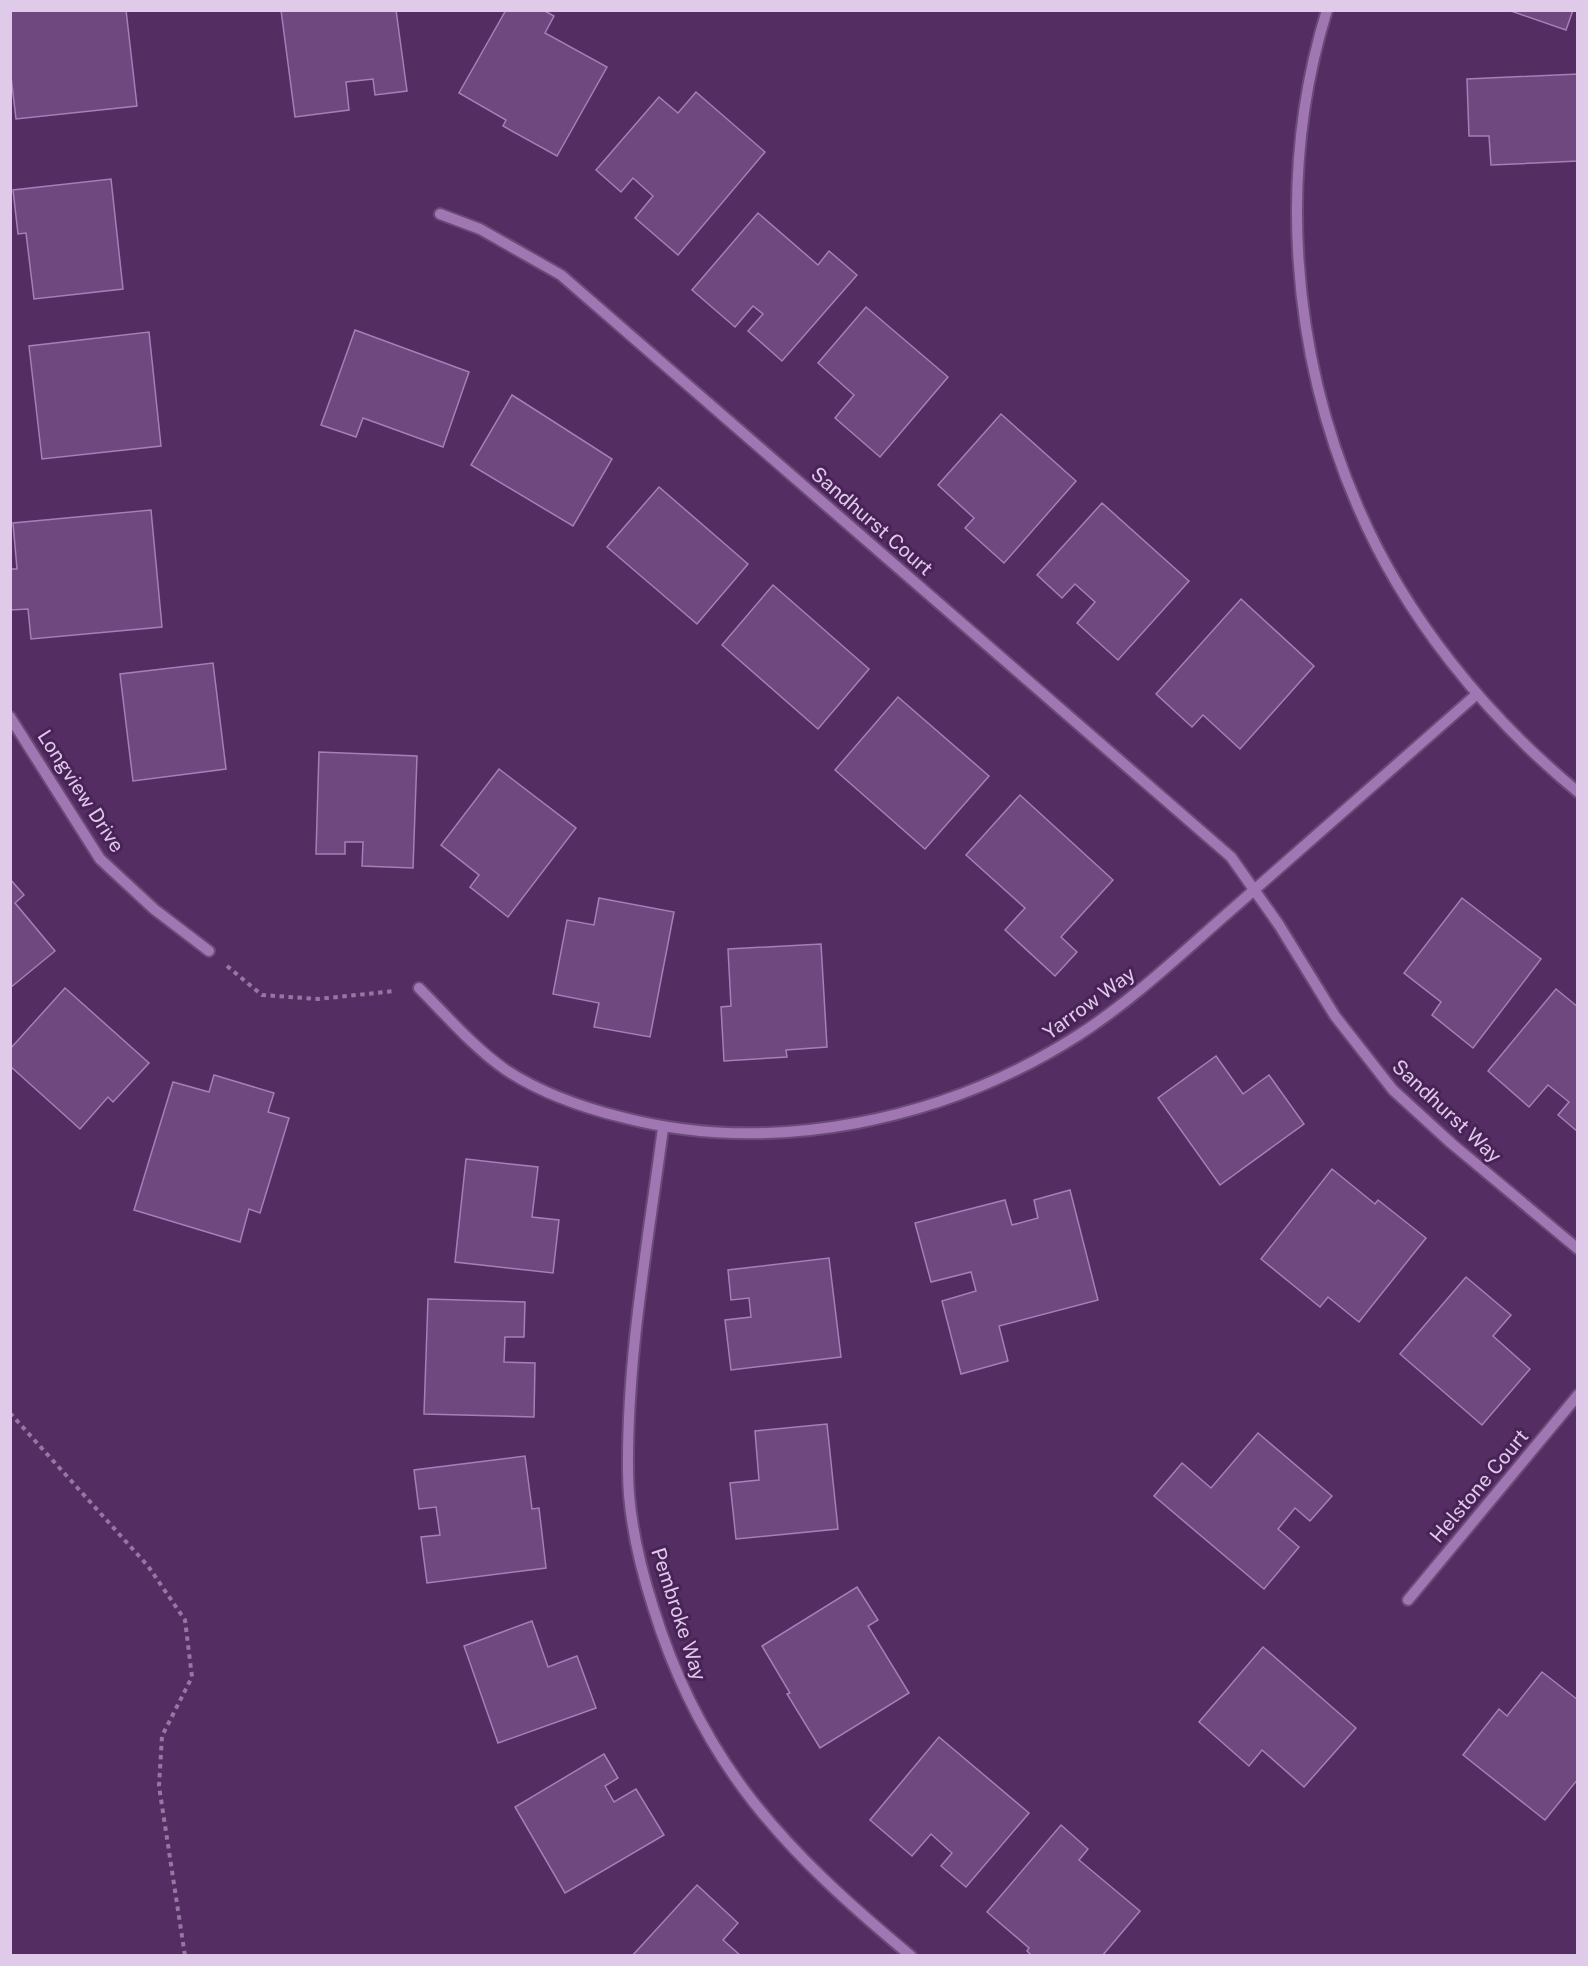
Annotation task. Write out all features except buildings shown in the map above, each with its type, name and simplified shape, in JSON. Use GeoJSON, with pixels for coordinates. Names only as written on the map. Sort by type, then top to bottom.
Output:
{"type":"FeatureCollection","features":[{"type":"Feature","properties":{"kind":"street"},"geometry":{"type":"LineString","coordinates":[[1328,10],[1312,70],[1298,169],[1297,224],[1300,281],[1313,364],[1340,462],[1363,518],[1404,593],[1477,694],[1514,734],[1578,792]]}},
{"type":"Feature","properties":{"kind":"street","name":"Sandhurst Court"},"geometry":{"type":"LineString","coordinates":[[440,214],[480,229],[522,251],[569,282],[1231,857],[1254,890]]}},
{"type":"Feature","properties":{"kind":"street","name":"Yarrow Way"},"geometry":{"type":"LineString","coordinates":[[420,988],[460,1029],[505,1069],[546,1092],[598,1112],[663,1128],[731,1134],[773,1134],[846,1124],[942,1102],[1036,1061],[1114,1012],[1477,694]]}},
{"type":"Feature","properties":{"kind":"street","name":"Longview Drive"},"geometry":{"type":"LineString","coordinates":[[10,717],[100,859],[154,909],[209,951]]}},
{"type":"Feature","properties":{"kind":"street","name":"Sandhurst Way"},"geometry":{"type":"LineString","coordinates":[[1254,890],[1335,1016],[1393,1090],[1451,1143],[1578,1249]]}},
{"type":"Feature","properties":{"kind":"street","name":"Pembroke Way"},"geometry":{"type":"LineString","coordinates":[[663,1128],[635,1329],[629,1403],[628,1473],[634,1531],[646,1585],[683,1690],[708,1736],[764,1819],[850,1905],[910,1956]]}},
{"type":"Feature","properties":{"kind":"street","name":"Helstone Court"},"geometry":{"type":"LineString","coordinates":[[1408,1600],[1578,1395]]}},
{"type":"Feature","properties":{"kind":"path"},"geometry":{"type":"LineString","coordinates":[[209,951],[262,995],[318,999],[420,988]]}},
{"type":"Feature","properties":{"kind":"path"},"geometry":{"type":"LineString","coordinates":[[10,1413],[148,1566],[185,1620],[192,1677],[162,1736],[159,1786],[185,1956]]}}]}
